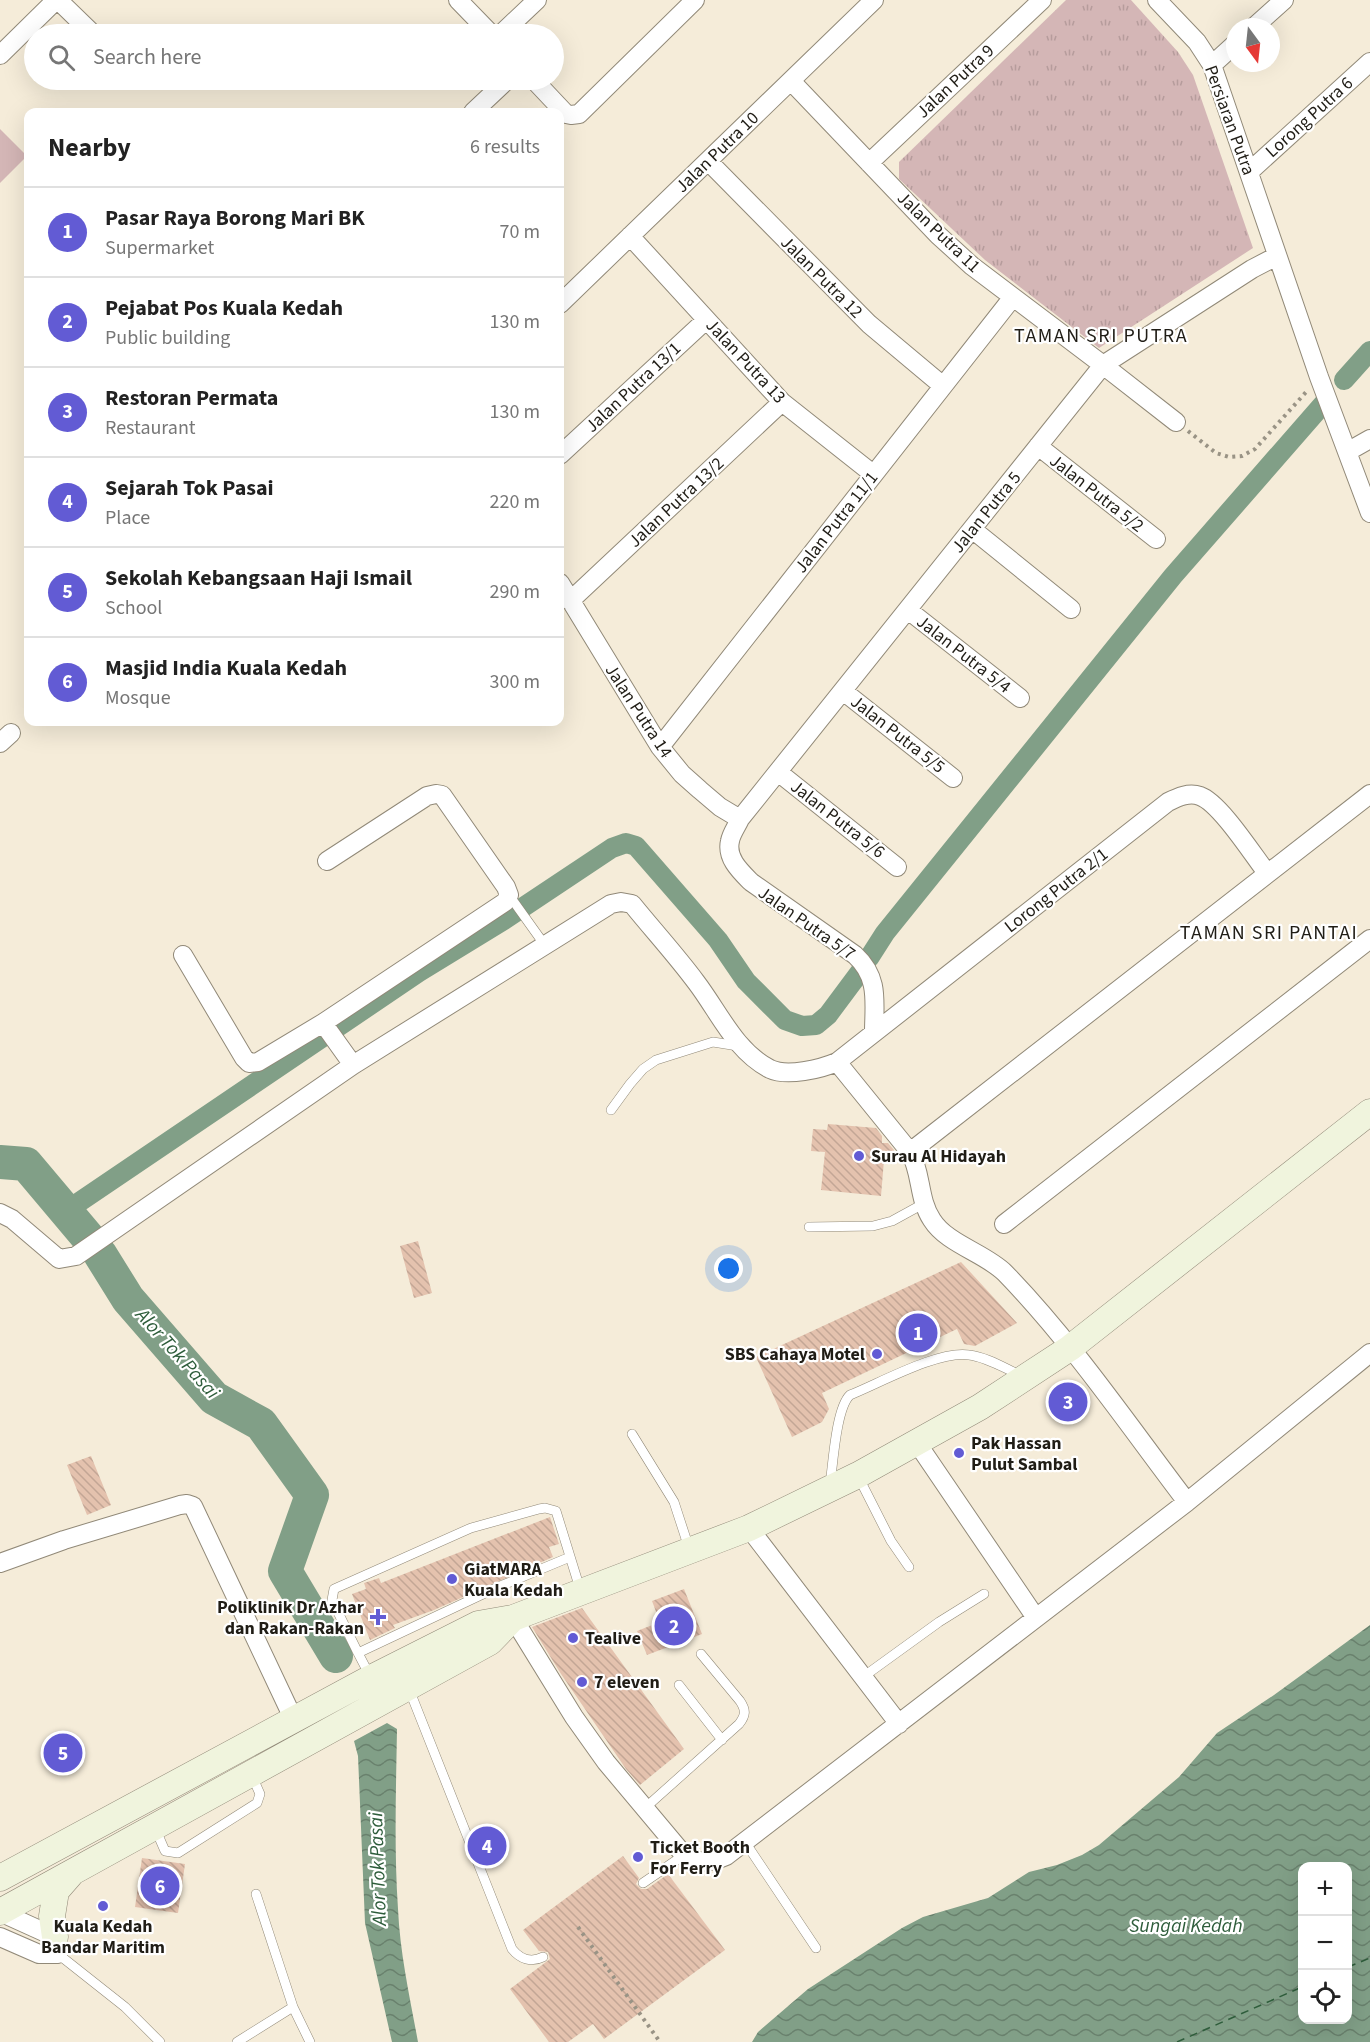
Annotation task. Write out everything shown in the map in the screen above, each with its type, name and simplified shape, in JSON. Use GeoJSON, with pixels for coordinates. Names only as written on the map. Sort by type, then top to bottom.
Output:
{"type":"FeatureCollection","features":[{"type":"Feature","properties":{"kind":"main road"},"geometry":{"type":"LineString","coordinates":[[0,1878],[293,1718],[478,1624],[513,1618],[749,1528],[829,1490],[917,1443],[1026,1378],[1070,1348],[1370,1112]]}},
{"type":"Feature","properties":{"kind":"main road"},"geometry":{"type":"LineString","coordinates":[[0,1912],[490,1642],[513,1618]]}},
{"type":"Feature","properties":{"kind":"main road"},"geometry":{"type":"LineString","coordinates":[[56,1946],[52,1916],[56,1891],[72,1873]]}},
{"type":"Feature","properties":{"kind":"street"},"geometry":{"type":"LineString","coordinates":[[32,24],[57,0],[82,24]]}},
{"type":"Feature","properties":{"kind":"street"},"geometry":{"type":"LineString","coordinates":[[458,0],[481,24]]}},
{"type":"Feature","properties":{"kind":"street"},"geometry":{"type":"LineString","coordinates":[[512,24],[537,0]]}},
{"type":"Feature","properties":{"kind":"street"},"geometry":{"type":"LineString","coordinates":[[564,112],[571,115],[579,114],[695,0]]}},
{"type":"Feature","properties":{"kind":"street","name":"Jalan Putra 10"},"geometry":{"type":"LineString","coordinates":[[564,300],[874,0]]}},
{"type":"Feature","properties":{"kind":"street","name":"Jalan Putra 9"},"geometry":{"type":"LineString","coordinates":[[869,163],[1042,0]]}},
{"type":"Feature","properties":{"kind":"street","name":"Persiaran Putra"},"geometry":{"type":"LineString","coordinates":[[1157,0],[1197,42],[1212,65],[1319,377],[1347,452],[1365,482],[1370,513]]}},
{"type":"Feature","properties":{"kind":"street"},"geometry":{"type":"LineString","coordinates":[[1264,18],[1284,0]]}},
{"type":"Feature","properties":{"kind":"street"},"geometry":{"type":"LineString","coordinates":[[0,55],[24,32]]}},
{"type":"Feature","properties":{"kind":"street"},"geometry":{"type":"LineString","coordinates":[[1212,65],[1226,52]]}},
{"type":"Feature","properties":{"kind":"street","name":"Lorong Putra 6"},"geometry":{"type":"LineString","coordinates":[[1249,172],[1370,62]]}},
{"type":"Feature","properties":{"kind":"street","name":"Jalan Putra 11"},"geometry":{"type":"LineString","coordinates":[[791,81],[938,236],[972,266],[1176,422]]}},
{"type":"Feature","properties":{"kind":"street"},"geometry":{"type":"LineString","coordinates":[[477,108],[496,90]]}},
{"type":"Feature","properties":{"kind":"street"},"geometry":{"type":"LineString","coordinates":[[543,90],[560,108]]}},
{"type":"Feature","properties":{"kind":"street","name":"Jalan Putra 12"},"geometry":{"type":"LineString","coordinates":[[708,160],[869,324],[943,386]]}},
{"type":"Feature","properties":{"kind":"street","name":"Jalan Putra 13"},"geometry":{"type":"LineString","coordinates":[[630,236],[782,402],[873,474]]}},
{"type":"Feature","properties":{"kind":"street","name":"Jalan Putra 5"},"geometry":{"type":"LineString","coordinates":[[741,819],[1103,365],[1252,269],[1277,256]]}},
{"type":"Feature","properties":{"kind":"street","name":"Jalan Putra 11/1"},"geometry":{"type":"LineString","coordinates":[[660,747],[1012,297]]}},
{"type":"Feature","properties":{"kind":"street","name":"Jalan Putra 13/1"},"geometry":{"type":"LineString","coordinates":[[564,451],[706,320]]}},
{"type":"Feature","properties":{"kind":"street","name":"Jalan Putra 13/2"},"geometry":{"type":"LineString","coordinates":[[570,601],[782,402]]}},
{"type":"Feature","properties":{"kind":"street"},"geometry":{"type":"LineString","coordinates":[[1347,452],[1370,439]]}},
{"type":"Feature","properties":{"kind":"street","name":"Jalan Putra 5/2"},"geometry":{"type":"LineString","coordinates":[[1038,446],[1156,539]]}},
{"type":"Feature","properties":{"kind":"street"},"geometry":{"type":"LineString","coordinates":[[972,529],[1071,609]]}},
{"type":"Feature","properties":{"kind":"street","name":"Jalan Putra 14"},"geometry":{"type":"LineString","coordinates":[[564,590],[660,747],[682,774],[720,807],[741,819]]}},
{"type":"Feature","properties":{"kind":"street","name":"Jalan Putra 5/4"},"geometry":{"type":"LineString","coordinates":[[908,610],[1020,698]]}},
{"type":"Feature","properties":{"kind":"street","name":"Jalan Putra 5/5"},"geometry":{"type":"LineString","coordinates":[[843,691],[953,778]]}},
{"type":"Feature","properties":{"kind":"street","name":"Jalan Putra 5/6"},"geometry":{"type":"LineString","coordinates":[[778,772],[897,867]]}},
{"type":"Feature","properties":{"kind":"street"},"geometry":{"type":"LineString","coordinates":[[910,1152],[1370,794]]}},
{"type":"Feature","properties":{"kind":"street"},"geometry":{"type":"LineString","coordinates":[[183,955],[244,1058],[249,1063],[258,1062],[328,1030],[505,902],[513,901],[506,887],[442,795],[427,796],[327,861]]}},
{"type":"Feature","properties":{"kind":"street","name":"Lorong Putra 2/1"},"geometry":{"type":"LineString","coordinates":[[837,1062],[1178,797],[1202,796],[1219,810],[1267,873]]}},
{"type":"Feature","properties":{"kind":"street","name":"Jalan Putra 5/7"},"geometry":{"type":"LineString","coordinates":[[741,819],[730,841],[730,855],[736,867],[750,882],[865,964],[875,992],[874,1033]]}},
{"type":"Feature","properties":{"kind":"street"},"geometry":{"type":"LineString","coordinates":[[0,1213],[12,1219],[59,1259],[71,1258],[353,1065],[611,904],[627,902],[632,904],[696,982],[741,1046],[772,1070],[783,1072],[822,1068],[837,1062],[910,1152],[915,1161],[923,1204],[940,1231],[987,1259],[1006,1274],[1070,1348],[1187,1502]]}},
{"type":"Feature","properties":{"kind":"street"},"geometry":{"type":"LineString","coordinates":[[1004,1224],[1370,939]]}},
{"type":"Feature","properties":{"kind":"street"},"geometry":{"type":"LineString","coordinates":[[328,1030],[353,1065]]}},
{"type":"Feature","properties":{"kind":"street"},"geometry":{"type":"LineString","coordinates":[[513,1618],[574,1717],[606,1762],[684,1855],[703,1862],[714,1861],[726,1856],[745,1842],[1187,1502],[1370,1353]]}},
{"type":"Feature","properties":{"kind":"street"},"geometry":{"type":"LineString","coordinates":[[917,1443],[1036,1618]]}},
{"type":"Feature","properties":{"kind":"street"},"geometry":{"type":"LineString","coordinates":[[0,1563],[64,1540],[180,1505],[193,1506],[293,1718]]}},
{"type":"Feature","properties":{"kind":"street"},"geometry":{"type":"LineString","coordinates":[[749,1528],[899,1724]]}},
{"type":"Feature","properties":{"kind":"street"},"geometry":{"type":"LineString","coordinates":[[0,1912],[56,1946]]}},
{"type":"Feature","properties":{"kind":"street"},"geometry":{"type":"LineString","coordinates":[[0,1937],[39,1954],[56,1946]]}},
{"type":"Feature","properties":{"kind":"lane"},"geometry":{"type":"LineString","coordinates":[[513,901],[544,944]]}},
{"type":"Feature","properties":{"kind":"lane"},"geometry":{"type":"LineString","coordinates":[[611,1110],[630,1083],[643,1069],[656,1060],[713,1042],[741,1046]]}},
{"type":"Feature","properties":{"kind":"lane"},"geometry":{"type":"LineString","coordinates":[[809,1227],[873,1226],[892,1221],[923,1204]]}},
{"type":"Feature","properties":{"kind":"lane"},"geometry":{"type":"LineString","coordinates":[[829,1490],[841,1411],[850,1395],[935,1359],[962,1354],[973,1355],[1026,1378]]}},
{"type":"Feature","properties":{"kind":"lane"},"geometry":{"type":"LineString","coordinates":[[632,1434],[674,1502],[690,1550]]}},
{"type":"Feature","properties":{"kind":"lane"},"geometry":{"type":"LineString","coordinates":[[858,1475],[891,1542],[909,1567]]}},
{"type":"Feature","properties":{"kind":"lane"},"geometry":{"type":"LineString","coordinates":[[371,1678],[332,1600],[332,1593],[338,1587],[471,1528],[545,1508],[556,1510],[581,1592]]}},
{"type":"Feature","properties":{"kind":"lane"},"geometry":{"type":"LineString","coordinates":[[358,1653],[488,1592],[570,1557]]}},
{"type":"Feature","properties":{"kind":"lane"},"geometry":{"type":"LineString","coordinates":[[863,1677],[939,1622],[984,1594]]}},
{"type":"Feature","properties":{"kind":"lane"},"geometry":{"type":"LineString","coordinates":[[645,1808],[740,1724],[745,1717],[745,1708],[701,1654]]}},
{"type":"Feature","properties":{"kind":"lane"},"geometry":{"type":"LineString","coordinates":[[679,1685],[722,1740]]}},
{"type":"Feature","properties":{"kind":"lane"},"geometry":{"type":"LineString","coordinates":[[408,1687],[512,1949],[527,1960],[543,1957]]}},
{"type":"Feature","properties":{"kind":"lane"},"geometry":{"type":"LineString","coordinates":[[745,1842],[816,1948]]}},
{"type":"Feature","properties":{"kind":"lane"},"geometry":{"type":"LineString","coordinates":[[643,1883],[684,1855]]}},
{"type":"Feature","properties":{"kind":"lane"},"geometry":{"type":"LineString","coordinates":[[256,1894],[293,2007],[310,2042]]}},
{"type":"Feature","properties":{"kind":"lane"},"geometry":{"type":"LineString","coordinates":[[56,1946],[126,2007],[160,2042]]}},
{"type":"Feature","properties":{"kind":"lane"},"geometry":{"type":"LineString","coordinates":[[237,2042],[293,2007]]}},
{"type":"Feature","properties":{"kind":"path"},"geometry":{"type":"LineString","coordinates":[[1176,422],[1216,453],[1229,457],[1242,456],[1255,449],[1319,377]]}},
{"type":"Feature","properties":{"kind":"path"},"geometry":{"type":"LineString","coordinates":[[578,1927],[660,2042]]}},
{"type":"Feature","properties":{"kind":"green space"},"geometry":{"type":"Polygon","coordinates":[[[1066,0],[1131,0],[1178,52],[1193,75],[1253,248],[1099,348],[985,260],[899,179],[899,162],[1066,0]]]}},
{"type":"Feature","properties":{"kind":"green space"},"geometry":{"type":"Polygon","coordinates":[[[0,129],[24,153],[24,159],[0,183],[0,129]]]}},
{"type":"Feature","properties":{"kind":"water","name":"Sungai Kedah"},"geometry":{"type":"Polygon","coordinates":[[[1370,1625],[1370,2042],[752,2042],[758,2032],[808,1989],[902,1928],[923,1917],[988,1898],[1029,1872],[1057,1865],[1099,1845],[1179,1777],[1217,1733],[1274,1695],[1370,1625]]]}},
{"type":"Feature","properties":{"kind":"water","name":"Alor Tok Pasai"},"geometry":{"type":"Polygon","coordinates":[[[387,1723],[397,1729],[396,1842],[399,1926],[418,2042],[392,2042],[365,1923],[358,1756],[354,1741],[387,1723]]]}},
{"type":"Feature","properties":{"kind":"building","name":"Surau Al Hidayah"},"geometry":{"type":"Polygon","coordinates":[[[828,1124],[876,1128],[882,1136],[882,1143],[888,1143],[894,1150],[893,1161],[884,1160],[881,1196],[821,1190],[825,1152],[811,1151],[813,1129],[827,1130],[828,1124]]]}},
{"type":"Feature","properties":{"kind":"building"},"geometry":{"type":"Polygon","coordinates":[[[418,1241],[432,1293],[414,1298],[400,1246],[418,1241]]]}},
{"type":"Feature","properties":{"kind":"building"},"geometry":{"type":"Polygon","coordinates":[[[961,1262],[1017,1323],[975,1346],[964,1344],[957,1329],[822,1393],[829,1409],[822,1422],[792,1437],[756,1357],[961,1262]]]}},
{"type":"Feature","properties":{"kind":"building"},"geometry":{"type":"Polygon","coordinates":[[[91,1456],[111,1505],[87,1515],[67,1465],[91,1456]]]}},
{"type":"Feature","properties":{"kind":"building"},"geometry":{"type":"Polygon","coordinates":[[[550,1517],[559,1544],[549,1547],[553,1557],[434,1610],[393,1625],[395,1628],[370,1640],[352,1594],[366,1589],[364,1583],[379,1578],[381,1583],[550,1517]]]}},
{"type":"Feature","properties":{"kind":"building"},"geometry":{"type":"Polygon","coordinates":[[[684,1589],[702,1634],[647,1655],[637,1631],[660,1622],[652,1601],[684,1589]]]}},
{"type":"Feature","properties":{"kind":"building"},"geometry":{"type":"Polygon","coordinates":[[[582,1608],[684,1749],[640,1785],[626,1769],[561,1674],[532,1627],[582,1608]]]}},
{"type":"Feature","properties":{"kind":"building"},"geometry":{"type":"Polygon","coordinates":[[[623,1856],[639,1878],[636,1884],[641,1889],[647,1889],[668,1874],[725,1950],[604,2039],[593,2024],[568,2042],[549,2042],[510,1989],[550,1959],[548,1952],[539,1951],[523,1930],[623,1856]]]}},
{"type":"Feature","properties":{"kind":"building"},"geometry":{"type":"Polygon","coordinates":[[[142,1858],[185,1864],[178,1913],[135,1907],[142,1858]]]}},
{"type":"Feature","properties":{"kind":"waterway"},"geometry":{"type":"LineString","coordinates":[[1344,380],[1370,351]]}},
{"type":"Feature","properties":{"kind":"waterway"},"geometry":{"type":"LineString","coordinates":[[869,958],[885,933],[1173,576],[1324,403]]}},
{"type":"Feature","properties":{"kind":"waterway"},"geometry":{"type":"LineString","coordinates":[[66,1211],[419,972],[504,920],[612,848],[626,843],[636,846],[718,940],[746,981],[785,1020],[802,1026],[816,1025],[828,1015],[860,972]]}},
{"type":"Feature","properties":{"kind":"waterway","name":"Alor Tok Pasai"},"geometry":{"type":"LineString","coordinates":[[0,1162],[26,1164],[90,1240]]}},
{"type":"Feature","properties":{"kind":"waterway","name":"Alor Tok Pasai"},"geometry":{"type":"LineString","coordinates":[[100,1254],[128,1299],[214,1398],[261,1424],[312,1495],[285,1571],[336,1656]]}},
{"type":"Feature","properties":{"kind":"ferry route"},"geometry":{"type":"LineString","coordinates":[[1352,1965],[1370,1958]]}},
{"type":"Feature","properties":{"kind":"ferry route"},"geometry":{"type":"LineString","coordinates":[[1177,2042],[1298,1989]]}},
{"type":"Feature","properties":{"kind":"place","name":"Surau Al Hidayah"},"geometry":{"type":"Point","coordinates":[859,1156]}},
{"type":"Feature","properties":{"kind":"place","name":"Pasar Raya Borong Mari BK"},"geometry":{"type":"Point","coordinates":[918,1333]}},
{"type":"Feature","properties":{"kind":"place","name":"SBS Cahaya Motel"},"geometry":{"type":"Point","coordinates":[877,1354]}},
{"type":"Feature","properties":{"kind":"place","name":"Restoran Permata"},"geometry":{"type":"Point","coordinates":[1068,1402]}},
{"type":"Feature","properties":{"kind":"place","name":"Pak Hassan Pulut Sambal"},"geometry":{"type":"Point","coordinates":[959,1453]}},
{"type":"Feature","properties":{"kind":"place","name":"GiatMARA Kuala Kedah"},"geometry":{"type":"Point","coordinates":[452,1579]}},
{"type":"Feature","properties":{"kind":"place","name":"Poliklinik Dr Azhar dan Rakan-Rakan"},"geometry":{"type":"Point","coordinates":[378,1617]}},
{"type":"Feature","properties":{"kind":"place","name":"Pejabat Pos Kuala Kedah"},"geometry":{"type":"Point","coordinates":[674,1626]}},
{"type":"Feature","properties":{"kind":"place","name":"Tealive"},"geometry":{"type":"Point","coordinates":[573,1638]}},
{"type":"Feature","properties":{"kind":"place","name":"7 eleven"},"geometry":{"type":"Point","coordinates":[582,1682]}},
{"type":"Feature","properties":{"kind":"place","name":"Sekolah Kebangsaan Haji Ismail"},"geometry":{"type":"Point","coordinates":[63,1753]}},
{"type":"Feature","properties":{"kind":"place","name":"Sejarah Tok Pasai"},"geometry":{"type":"Point","coordinates":[487,1846]}},
{"type":"Feature","properties":{"kind":"place","name":"Ticket Booth For Ferry"},"geometry":{"type":"Point","coordinates":[638,1857]}},
{"type":"Feature","properties":{"kind":"place","name":"Masjid India Kuala Kedah"},"geometry":{"type":"Point","coordinates":[160,1886]}},
{"type":"Feature","properties":{"kind":"place","name":"Kuala Kedah Bandar Maritim"},"geometry":{"type":"Point","coordinates":[103,1906]}},
{"type":"Feature","properties":{"kind":"district","name":"TAMAN SRI PUTRA"},"geometry":{"type":"Point","coordinates":[1101,335]}},
{"type":"Feature","properties":{"kind":"district","name":"TAMAN SRI PANTAI"},"geometry":{"type":"Point","coordinates":[1269,932]}}]}
